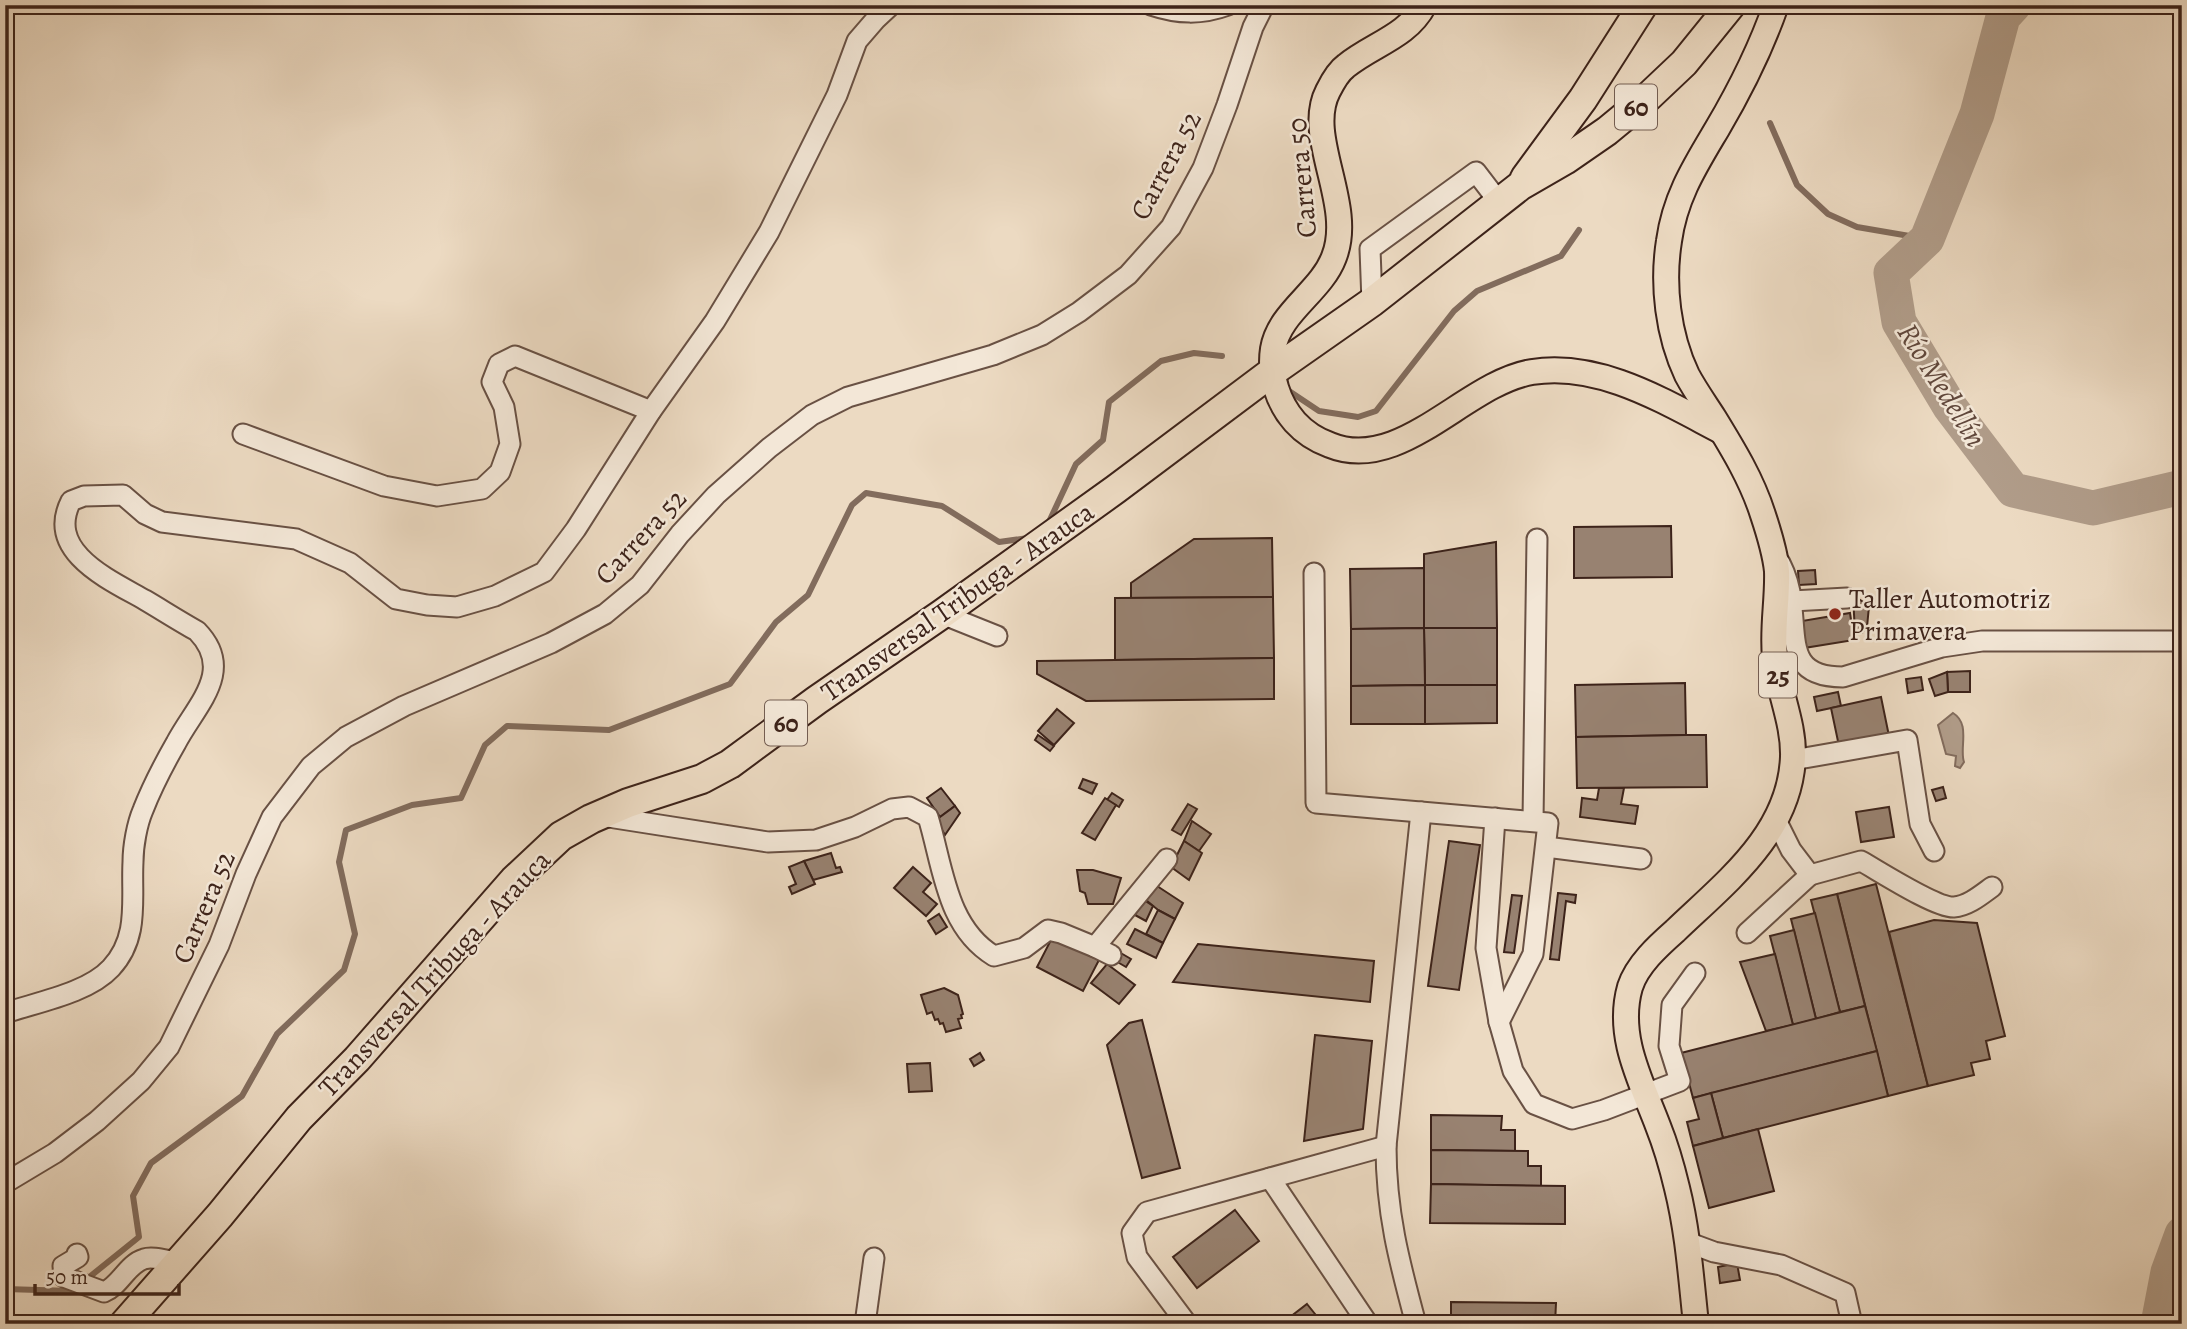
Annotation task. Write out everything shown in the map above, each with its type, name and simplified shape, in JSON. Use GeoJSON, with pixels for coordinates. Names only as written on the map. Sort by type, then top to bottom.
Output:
{"type":"FeatureCollection","features":[{"type":"Feature","properties":{"kind":"highway","name":"Transversal Tribuga - Arauca"},"geometry":{"type":"LineString","coordinates":[[1509,194],[1583,99],[1643,5]]}},
{"type":"Feature","properties":{"kind":"highway","name":"Transversal Tribuga - Arauca"},"geometry":{"type":"LineString","coordinates":[[124,1324],[220,1215],[299,1118],[357,1059],[514,880],[561,836],[592,818],[628,803],[702,779],[730,764],[942,614],[1372,302],[1509,194],[1607,131],[1684,63],[1731,5]]}},
{"type":"Feature","properties":{"kind":"main road","name":"Carrera 50"},"geometry":{"type":"LineString","coordinates":[[1272,372],[1273,348],[1280,329],[1318,284],[1334,258],[1340,233],[1321,118],[1326,93],[1344,67],[1412,23],[1424,5]]}},
{"type":"Feature","properties":{"kind":"main road","name":"25"},"geometry":{"type":"LineString","coordinates":[[1696,1324],[1683,1212],[1670,1160],[1634,1066],[1626,1030],[1631,984],[1639,969],[1663,942],[1748,861],[1776,820],[1791,779],[1793,760],[1791,725],[1775,663],[1773,621],[1777,570],[1773,550],[1763,512],[1745,470],[1688,376],[1677,349],[1667,291],[1669,241],[1686,181],[1738,92],[1776,5]]}},
{"type":"Feature","properties":{"kind":"main road"},"geometry":{"type":"LineString","coordinates":[[1272,372],[1280,400],[1288,415],[1317,440],[1339,449],[1361,451],[1386,447],[1490,388],[1532,372],[1554,370],[1604,378],[1637,390],[1723,432]]}},
{"type":"Feature","properties":{"kind":"street"},"geometry":{"type":"LineString","coordinates":[[5,1013],[94,983],[113,967],[131,931],[133,859],[142,812],[175,743],[211,687],[214,669],[211,651],[206,640],[197,631],[110,582],[82,560],[65,530],[65,514],[71,501],[84,496],[123,495],[145,514],[162,522],[296,539],[350,563],[396,599],[427,605],[457,607],[495,596],[544,572],[576,529],[651,411],[715,321],[769,232],[837,95],[857,41],[891,5]]}},
{"type":"Feature","properties":{"kind":"street"},"geometry":{"type":"LineString","coordinates":[[1158,6],[1186,14],[1204,13],[1228,5]]}},
{"type":"Feature","properties":{"kind":"street","name":"Carrera 52"},"geometry":{"type":"LineString","coordinates":[[5,1183],[55,1153],[97,1121],[141,1081],[169,1046],[219,946],[246,874],[272,817],[311,766],[346,737],[404,706],[551,643],[605,614],[640,585],[680,534],[716,495],[769,448],[812,415],[848,397],[993,355],[1042,335],[1079,312],[1128,275],[1171,227],[1203,168],[1253,27],[1264,5]]}},
{"type":"Feature","properties":{"kind":"street"},"geometry":{"type":"LineString","coordinates":[[1372,302],[1370,248],[1475,172],[1509,194]]}},
{"type":"Feature","properties":{"kind":"street"},"geometry":{"type":"LineString","coordinates":[[243,434],[384,486],[437,496],[482,489],[500,471],[510,444],[504,407],[492,382],[499,364],[515,356],[651,411]]}},
{"type":"Feature","properties":{"kind":"street"},"geometry":{"type":"LineString","coordinates":[[1533,821],[1537,539]]}},
{"type":"Feature","properties":{"kind":"street"},"geometry":{"type":"LineString","coordinates":[[1773,550],[1788,580],[1795,644],[1800,660],[1812,673],[1827,677],[1843,677],[1942,647],[1982,641],[2182,640]]}},
{"type":"Feature","properties":{"kind":"street"},"geometry":{"type":"LineString","coordinates":[[1314,573],[1316,803],[1548,823],[1533,954],[1499,1022]]}},
{"type":"Feature","properties":{"kind":"street"},"geometry":{"type":"LineString","coordinates":[[1792,601],[1847,597]]}},
{"type":"Feature","properties":{"kind":"street"},"geometry":{"type":"LineString","coordinates":[[942,614],[997,636]]}},
{"type":"Feature","properties":{"kind":"street"},"geometry":{"type":"LineString","coordinates":[[1793,760],[1907,740],[1920,824],[1934,851]]}},
{"type":"Feature","properties":{"kind":"street"},"geometry":{"type":"LineString","coordinates":[[602,816],[768,842],[816,840],[855,827],[892,809],[909,807],[928,817],[955,915],[979,947],[994,956],[1024,948],[1048,930],[1103,951],[1167,859]]}},
{"type":"Feature","properties":{"kind":"street"},"geometry":{"type":"LineString","coordinates":[[1416,1324],[1395,1248],[1386,1187],[1386,1146],[1421,811]]}},
{"type":"Feature","properties":{"kind":"street"},"geometry":{"type":"LineString","coordinates":[[1495,818],[1486,948],[1499,1022],[1513,1071],[1534,1104],[1572,1119],[1646,1095],[1679,1081],[1669,1046],[1672,1005],[1695,973]]}},
{"type":"Feature","properties":{"kind":"street"},"geometry":{"type":"LineString","coordinates":[[1776,820],[1791,850],[1810,875]]}},
{"type":"Feature","properties":{"kind":"street"},"geometry":{"type":"LineString","coordinates":[[1546,847],[1641,859]]}},
{"type":"Feature","properties":{"kind":"street"},"geometry":{"type":"LineString","coordinates":[[1747,933],[1810,875],[1861,861],[1931,900],[1952,908],[1971,901],[1992,887]]}},
{"type":"Feature","properties":{"kind":"street"},"geometry":{"type":"LineString","coordinates":[[1187,1324],[1137,1257],[1132,1233],[1147,1212],[1386,1146]]}},
{"type":"Feature","properties":{"kind":"street"},"geometry":{"type":"LineString","coordinates":[[1270,1178],[1367,1324]]}},
{"type":"Feature","properties":{"kind":"street"},"geometry":{"type":"LineString","coordinates":[[1688,1242],[1714,1252],[1781,1265],[1845,1293],[1852,1324]]}},
{"type":"Feature","properties":{"kind":"street"},"geometry":{"type":"LineString","coordinates":[[77,1254],[78,1257],[63,1266],[62,1272],[68,1280],[104,1292],[110,1290],[146,1258],[178,1262]]}},
{"type":"Feature","properties":{"kind":"street"},"geometry":{"type":"LineString","coordinates":[[865,1324],[874,1258]]}},
{"type":"Feature","properties":{"kind":"shaded area"},"geometry":{"type":"Polygon","coordinates":[[[1953,713],[1962,723],[1963,730],[1964,762],[1960,768],[1955,766],[1956,756],[1946,754],[1938,725],[1953,713]]]}},
{"type":"Feature","properties":{"kind":"building"},"geometry":{"type":"Polygon","coordinates":[[[1671,526],[1672,577],[1574,578],[1574,527],[1671,526]]]}},
{"type":"Feature","properties":{"kind":"building"},"geometry":{"type":"Polygon","coordinates":[[[1272,538],[1273,597],[1131,598],[1131,583],[1194,539],[1272,538]]]}},
{"type":"Feature","properties":{"kind":"building"},"geometry":{"type":"Polygon","coordinates":[[[1496,542],[1497,628],[1424,628],[1424,554],[1496,542]]]}},
{"type":"Feature","properties":{"kind":"building"},"geometry":{"type":"Polygon","coordinates":[[[1424,568],[1424,628],[1351,629],[1350,569],[1424,568]]]}},
{"type":"Feature","properties":{"kind":"building"},"geometry":{"type":"Polygon","coordinates":[[[1815,570],[1816,584],[1799,585],[1798,571],[1815,570]]]}},
{"type":"Feature","properties":{"kind":"building"},"geometry":{"type":"Polygon","coordinates":[[[1853,595],[1869,606],[1867,627],[1862,633],[1855,633],[1853,595]]]}},
{"type":"Feature","properties":{"kind":"building"},"geometry":{"type":"Polygon","coordinates":[[[1273,597],[1274,658],[1115,660],[1115,598],[1273,597]]]}},
{"type":"Feature","properties":{"kind":"building"},"geometry":{"type":"Polygon","coordinates":[[[1850,613],[1854,640],[1804,648],[1802,621],[1850,613]]]}},
{"type":"Feature","properties":{"kind":"building"},"geometry":{"type":"Polygon","coordinates":[[[1424,628],[1497,628],[1497,685],[1425,685],[1424,628]]]}},
{"type":"Feature","properties":{"kind":"building"},"geometry":{"type":"Polygon","coordinates":[[[1424,628],[1425,685],[1351,686],[1351,629],[1424,628]]]}},
{"type":"Feature","properties":{"kind":"building"},"geometry":{"type":"Polygon","coordinates":[[[1274,658],[1274,699],[1086,701],[1037,674],[1037,661],[1274,658]]]}},
{"type":"Feature","properties":{"kind":"building"},"geometry":{"type":"Polygon","coordinates":[[[1970,671],[1970,692],[1948,692],[1947,672],[1970,671]]]}},
{"type":"Feature","properties":{"kind":"building"},"geometry":{"type":"Polygon","coordinates":[[[1947,672],[1948,692],[1935,696],[1929,679],[1947,672]]]}},
{"type":"Feature","properties":{"kind":"building"},"geometry":{"type":"Polygon","coordinates":[[[1921,677],[1923,690],[1908,693],[1906,679],[1921,677]]]}},
{"type":"Feature","properties":{"kind":"building"},"geometry":{"type":"Polygon","coordinates":[[[1685,683],[1686,735],[1576,737],[1575,685],[1685,683]]]}},
{"type":"Feature","properties":{"kind":"building"},"geometry":{"type":"Polygon","coordinates":[[[1425,685],[1497,685],[1497,723],[1425,724],[1425,685]]]}},
{"type":"Feature","properties":{"kind":"building"},"geometry":{"type":"Polygon","coordinates":[[[1425,685],[1425,724],[1351,724],[1351,686],[1425,685]]]}},
{"type":"Feature","properties":{"kind":"building"},"geometry":{"type":"Polygon","coordinates":[[[1838,692],[1841,706],[1817,711],[1814,697],[1838,692]]]}},
{"type":"Feature","properties":{"kind":"building"},"geometry":{"type":"Polygon","coordinates":[[[1881,697],[1889,736],[1839,746],[1831,708],[1881,697]]]}},
{"type":"Feature","properties":{"kind":"building"},"geometry":{"type":"Polygon","coordinates":[[[1057,709],[1074,723],[1054,745],[1038,731],[1057,709]]]}},
{"type":"Feature","properties":{"kind":"building"},"geometry":{"type":"Polygon","coordinates":[[[1038,735],[1054,746],[1050,751],[1035,740],[1038,735]]]}},
{"type":"Feature","properties":{"kind":"building"},"geometry":{"type":"Polygon","coordinates":[[[1706,735],[1707,787],[1577,788],[1576,737],[1706,735]]]}},
{"type":"Feature","properties":{"kind":"building"},"geometry":{"type":"Polygon","coordinates":[[[1083,779],[1097,784],[1092,794],[1079,788],[1083,779]]]}},
{"type":"Feature","properties":{"kind":"building"},"geometry":{"type":"Polygon","coordinates":[[[1943,787],[1946,798],[1936,801],[1932,790],[1943,787]]]}},
{"type":"Feature","properties":{"kind":"building"},"geometry":{"type":"Polygon","coordinates":[[[941,788],[955,806],[940,817],[927,798],[941,788]]]}},
{"type":"Feature","properties":{"kind":"building"},"geometry":{"type":"Polygon","coordinates":[[[1599,788],[1624,788],[1621,804],[1638,806],[1635,824],[1580,817],[1582,798],[1597,800],[1599,788]]]}},
{"type":"Feature","properties":{"kind":"building"},"geometry":{"type":"Polygon","coordinates":[[[1112,793],[1123,800],[1119,807],[1107,800],[1112,793]]]}},
{"type":"Feature","properties":{"kind":"building"},"geometry":{"type":"Polygon","coordinates":[[[1105,798],[1116,805],[1095,840],[1082,833],[1105,798]]]}},
{"type":"Feature","properties":{"kind":"building"},"geometry":{"type":"Polygon","coordinates":[[[1188,804],[1197,809],[1181,835],[1172,830],[1188,804]]]}},
{"type":"Feature","properties":{"kind":"building"},"geometry":{"type":"Polygon","coordinates":[[[955,806],[960,813],[945,835],[936,820],[955,806]]]}},
{"type":"Feature","properties":{"kind":"building"},"geometry":{"type":"Polygon","coordinates":[[[1889,807],[1894,837],[1861,842],[1856,812],[1889,807]]]}},
{"type":"Feature","properties":{"kind":"building"},"geometry":{"type":"Polygon","coordinates":[[[1192,821],[1211,834],[1199,851],[1184,841],[1192,821]]]}},
{"type":"Feature","properties":{"kind":"building"},"geometry":{"type":"Polygon","coordinates":[[[1184,841],[1202,853],[1189,880],[1171,867],[1184,841]]]}},
{"type":"Feature","properties":{"kind":"building"},"geometry":{"type":"Polygon","coordinates":[[[1449,841],[1480,845],[1459,990],[1428,986],[1449,841]]]}},
{"type":"Feature","properties":{"kind":"building"},"geometry":{"type":"Polygon","coordinates":[[[831,853],[836,868],[840,867],[842,872],[813,880],[804,861],[831,853]]]}},
{"type":"Feature","properties":{"kind":"building"},"geometry":{"type":"Polygon","coordinates":[[[804,861],[815,884],[792,894],[789,887],[796,884],[789,867],[804,861]]]}},
{"type":"Feature","properties":{"kind":"building"},"geometry":{"type":"Polygon","coordinates":[[[913,867],[931,883],[923,892],[937,904],[926,916],[894,888],[913,867]]]}},
{"type":"Feature","properties":{"kind":"building"},"geometry":{"type":"Polygon","coordinates":[[[1077,870],[1093,870],[1121,878],[1113,904],[1088,904],[1085,893],[1080,891],[1077,870]]]}},
{"type":"Feature","properties":{"kind":"building"},"geometry":{"type":"Polygon","coordinates":[[[1154,884],[1183,903],[1175,919],[1146,900],[1154,884]]]}},
{"type":"Feature","properties":{"kind":"building"},"geometry":{"type":"Polygon","coordinates":[[[1876,884],[1928,1086],[1888,1096],[1837,894],[1876,884]]]}},
{"type":"Feature","properties":{"kind":"building"},"geometry":{"type":"Polygon","coordinates":[[[1558,893],[1576,895],[1575,903],[1566,901],[1559,960],[1550,959],[1558,893]]]}},
{"type":"Feature","properties":{"kind":"building"},"geometry":{"type":"Polygon","coordinates":[[[1837,894],[1865,1006],[1840,1012],[1811,900],[1837,894]]]}},
{"type":"Feature","properties":{"kind":"building"},"geometry":{"type":"Polygon","coordinates":[[[1512,895],[1522,896],[1514,953],[1504,952],[1512,895]]]}},
{"type":"Feature","properties":{"kind":"building"},"geometry":{"type":"Polygon","coordinates":[[[1144,900],[1153,906],[1146,921],[1135,915],[1144,900]]]}},
{"type":"Feature","properties":{"kind":"building"},"geometry":{"type":"Polygon","coordinates":[[[1158,910],[1175,919],[1163,943],[1146,934],[1158,910]]]}},
{"type":"Feature","properties":{"kind":"building"},"geometry":{"type":"Polygon","coordinates":[[[1815,913],[1840,1012],[1816,1019],[1791,919],[1815,913]]]}},
{"type":"Feature","properties":{"kind":"building"},"geometry":{"type":"Polygon","coordinates":[[[939,914],[947,927],[936,934],[928,921],[939,914]]]}},
{"type":"Feature","properties":{"kind":"building"},"geometry":{"type":"Polygon","coordinates":[[[1934,920],[1977,923],[2005,1036],[1986,1041],[1990,1059],[1971,1063],[1974,1075],[1928,1086],[1889,932],[1934,920]]]}},
{"type":"Feature","properties":{"kind":"building"},"geometry":{"type":"Polygon","coordinates":[[[1135,929],[1163,943],[1156,958],[1127,944],[1135,929]]]}},
{"type":"Feature","properties":{"kind":"building"},"geometry":{"type":"Polygon","coordinates":[[[1794,930],[1816,1019],[1793,1025],[1770,936],[1794,930]]]}},
{"type":"Feature","properties":{"kind":"building"},"geometry":{"type":"Polygon","coordinates":[[[1053,936],[1099,960],[1083,991],[1037,967],[1053,936]]]}},
{"type":"Feature","properties":{"kind":"building"},"geometry":{"type":"Polygon","coordinates":[[[1198,944],[1374,961],[1370,1002],[1173,982],[1198,944]]]}},
{"type":"Feature","properties":{"kind":"building"},"geometry":{"type":"Polygon","coordinates":[[[1119,952],[1131,959],[1126,967],[1114,960],[1119,952]]]}},
{"type":"Feature","properties":{"kind":"building"},"geometry":{"type":"Polygon","coordinates":[[[1775,954],[1793,1025],[1766,1031],[1740,962],[1775,954]]]}},
{"type":"Feature","properties":{"kind":"building"},"geometry":{"type":"Polygon","coordinates":[[[1107,964],[1135,985],[1119,1004],[1091,983],[1107,964]]]}},
{"type":"Feature","properties":{"kind":"building"},"geometry":{"type":"Polygon","coordinates":[[[944,988],[958,995],[963,1014],[962,1018],[958,1019],[961,1028],[946,1032],[943,1023],[935,1020],[932,1012],[927,1014],[921,995],[944,988]]]}},
{"type":"Feature","properties":{"kind":"building"},"geometry":{"type":"Polygon","coordinates":[[[1865,1006],[1877,1051],[1693,1098],[1681,1053],[1865,1006]]]}},
{"type":"Feature","properties":{"kind":"building"},"geometry":{"type":"Polygon","coordinates":[[[1142,1020],[1180,1168],[1142,1178],[1107,1045],[1129,1023],[1142,1020]]]}},
{"type":"Feature","properties":{"kind":"building"},"geometry":{"type":"Polygon","coordinates":[[[1315,1035],[1372,1041],[1363,1129],[1304,1141],[1315,1035]]]}},
{"type":"Feature","properties":{"kind":"building"},"geometry":{"type":"Polygon","coordinates":[[[1877,1051],[1888,1096],[1723,1138],[1711,1093],[1877,1051]]]}},
{"type":"Feature","properties":{"kind":"building"},"geometry":{"type":"Polygon","coordinates":[[[980,1053],[984,1060],[974,1066],[970,1059],[980,1053]]]}},
{"type":"Feature","properties":{"kind":"building"},"geometry":{"type":"Polygon","coordinates":[[[930,1063],[932,1091],[909,1092],[907,1064],[930,1063]]]}},
{"type":"Feature","properties":{"kind":"building"},"geometry":{"type":"Polygon","coordinates":[[[1711,1093],[1723,1138],[1693,1146],[1687,1122],[1699,1119],[1693,1098],[1711,1093]]]}},
{"type":"Feature","properties":{"kind":"building"},"geometry":{"type":"Polygon","coordinates":[[[1431,1115],[1502,1116],[1501,1130],[1515,1130],[1515,1151],[1431,1150],[1431,1115]]]}},
{"type":"Feature","properties":{"kind":"building"},"geometry":{"type":"Polygon","coordinates":[[[1758,1129],[1774,1191],[1709,1208],[1693,1146],[1758,1129]]]}},
{"type":"Feature","properties":{"kind":"building"},"geometry":{"type":"Polygon","coordinates":[[[1431,1150],[1528,1151],[1528,1166],[1541,1166],[1541,1186],[1431,1184],[1431,1150]]]}},
{"type":"Feature","properties":{"kind":"building"},"geometry":{"type":"Polygon","coordinates":[[[1431,1184],[1565,1186],[1565,1224],[1430,1223],[1431,1184]]]}},
{"type":"Feature","properties":{"kind":"building"},"geometry":{"type":"Polygon","coordinates":[[[1235,1210],[1259,1241],[1197,1288],[1173,1257],[1235,1210]]]}},
{"type":"Feature","properties":{"kind":"building"},"geometry":{"type":"Polygon","coordinates":[[[1737,1263],[1740,1280],[1720,1283],[1718,1267],[1737,1263]]]}},
{"type":"Feature","properties":{"kind":"building"},"geometry":{"type":"Polygon","coordinates":[[[1451,1302],[1556,1303],[1555,1324],[1451,1324],[1451,1302]]]}},
{"type":"Feature","properties":{"kind":"building"},"geometry":{"type":"Polygon","coordinates":[[[1307,1304],[1323,1324],[1281,1324],[1307,1304]]]}},
{"type":"Feature","properties":{"kind":"waterway","name":"Río Medellín"},"geometry":{"type":"LineString","coordinates":[[2014,5],[2003,17],[1977,114],[1927,239],[1891,273],[1899,322],[1950,407],[2013,490],[2093,508],[2182,487]]}},
{"type":"Feature","properties":{"kind":"waterway"},"geometry":{"type":"LineString","coordinates":[[1770,123],[1797,185],[1828,214],[1857,227],[1927,239]]}},
{"type":"Feature","properties":{"kind":"waterway"},"geometry":{"type":"LineString","coordinates":[[1286,389],[1319,411],[1358,417],[1376,411],[1454,311],[1477,291],[1561,256],[1579,230]]}},
{"type":"Feature","properties":{"kind":"waterway"},"geometry":{"type":"LineString","coordinates":[[1048,524],[1076,464],[1103,440],[1109,402],[1161,361],[1194,353],[1222,356]]}},
{"type":"Feature","properties":{"kind":"waterway"},"geometry":{"type":"LineString","coordinates":[[5,1289],[72,1291],[139,1237],[133,1196],[151,1163],[242,1096],[277,1034],[344,970],[355,934],[339,862],[346,830],[412,805],[461,798],[485,745],[507,726],[609,730],[730,684],[776,622],[808,595],[852,505],[866,493],[942,506],[999,542],[1028,538]]}},
{"type":"Feature","properties":{"kind":"waterway","name":"Río Medellín"},"geometry":{"type":"LineString","coordinates":[[2158,1324],[2168,1272],[2182,1234]]}},
{"type":"Feature","properties":{"kind":"place","name":"Taller Automotriz Primavera"},"geometry":{"type":"Point","coordinates":[1835,614]}}]}
